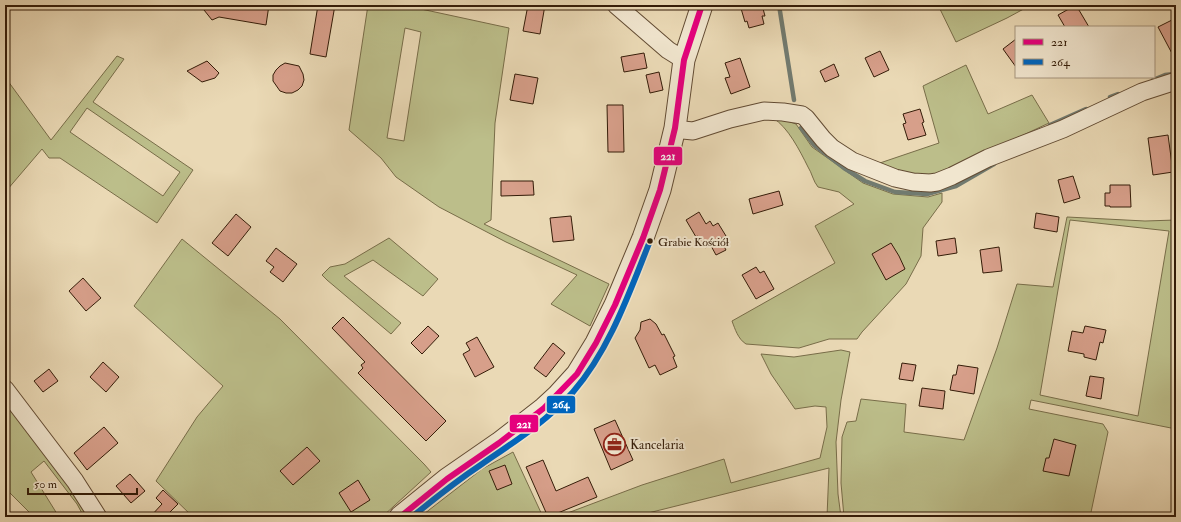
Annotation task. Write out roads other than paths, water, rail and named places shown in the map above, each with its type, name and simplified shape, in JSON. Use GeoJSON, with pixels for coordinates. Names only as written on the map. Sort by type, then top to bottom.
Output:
{"type":"FeatureCollection","features":[{"type":"Feature","properties":{"kind":"street"},"geometry":{"type":"LineString","coordinates":[[616,5],[668,50],[684,60]]}},
{"type":"Feature","properties":{"kind":"street"},"geometry":{"type":"LineString","coordinates":[[400,517],[447,479],[521,427],[557,396],[577,374],[596,343],[616,305],[643,238],[660,190],[675,128],[684,60],[702,5]]}},
{"type":"Feature","properties":{"kind":"street"},"geometry":{"type":"LineString","coordinates":[[675,128],[693,131],[730,119],[764,111],[776,111],[802,115],[832,148],[852,161],[895,178],[913,182],[930,182],[952,176],[988,158],[1063,129],[1142,92],[1176,81]]}},
{"type":"Feature","properties":{"kind":"street"},"geometry":{"type":"LineString","coordinates":[[5,389],[75,481],[98,517]]}},
{"type":"Feature","properties":{"kind":"waterway"},"geometry":{"type":"LineString","coordinates":[[779,5],[794,100]]}},
{"type":"Feature","properties":{"kind":"waterway"},"geometry":{"type":"LineString","coordinates":[[1153,80],[1165,75],[1174,74]]}},
{"type":"Feature","properties":{"kind":"waterway"},"geometry":{"type":"LineString","coordinates":[[1110,97],[1118,94]]}},
{"type":"Feature","properties":{"kind":"waterway"},"geometry":{"type":"LineString","coordinates":[[1050,125],[1086,109]]}},
{"type":"Feature","properties":{"kind":"waterway"},"geometry":{"type":"LineString","coordinates":[[801,128],[814,145],[844,168],[865,181],[895,192],[927,194],[956,186],[994,164]]}},
{"type":"Feature","properties":{"kind":"place","name":"Grabie Kościół"},"geometry":{"type":"Point","coordinates":[650,241]}},
{"type":"Feature","properties":{"kind":"place","name":"Kancelaria"},"geometry":{"type":"Point","coordinates":[614,444]}}]}
